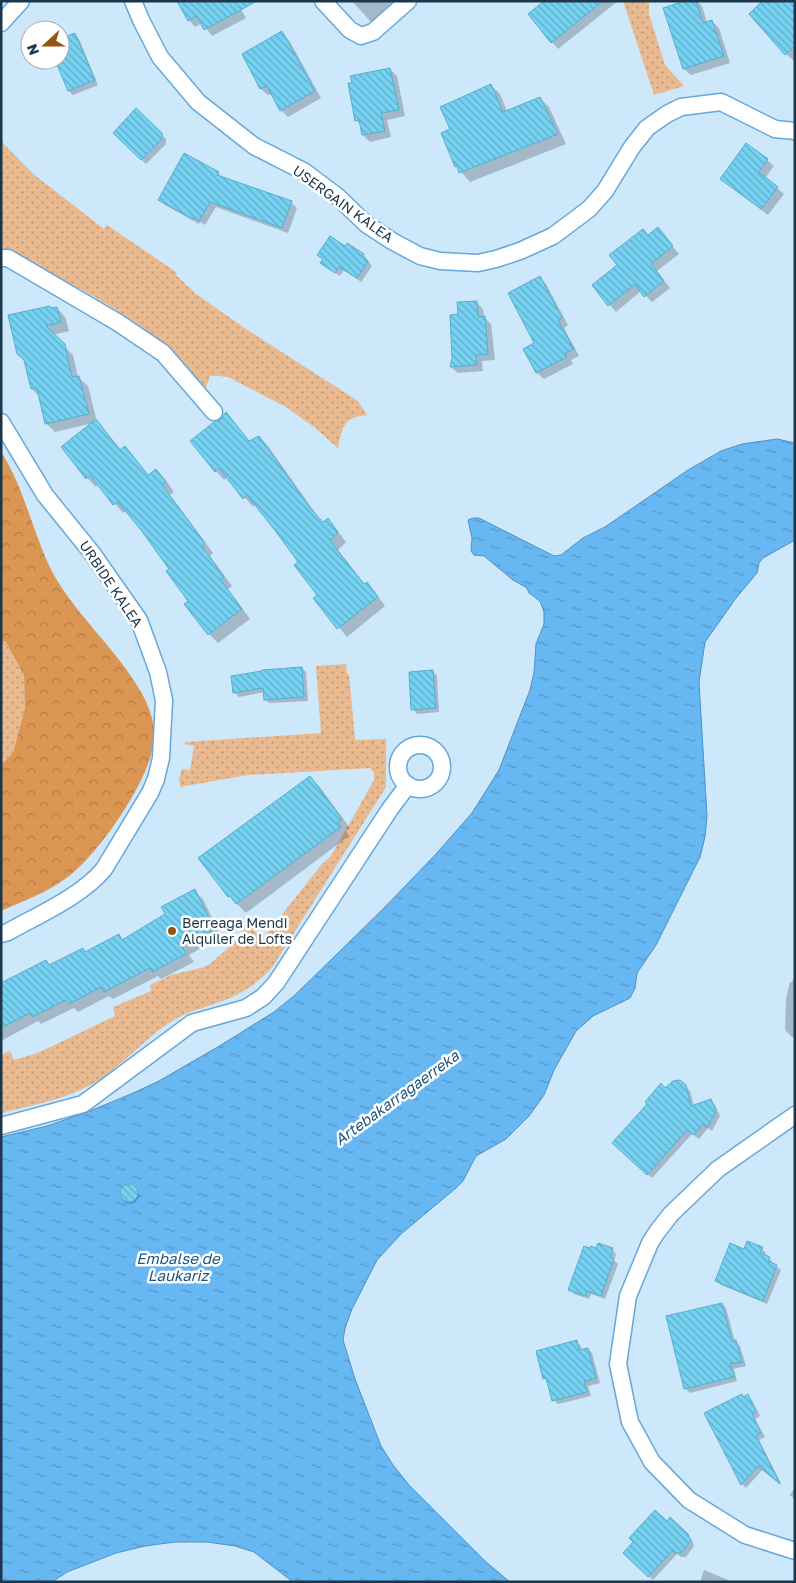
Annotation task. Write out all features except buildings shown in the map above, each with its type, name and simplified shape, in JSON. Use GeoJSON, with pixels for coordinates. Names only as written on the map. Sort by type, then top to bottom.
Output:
{"type":"FeatureCollection","features":[{"type":"Feature","properties":{"kind":"street"},"geometry":{"type":"LineString","coordinates":[[1,23],[21,1]]}},
{"type":"Feature","properties":{"kind":"street","name":"USERGAIN KALEA"},"geometry":{"type":"LineString","coordinates":[[133,1],[160,57],[198,102],[254,146],[305,172],[338,197],[372,228],[420,256],[440,261],[478,263],[520,252],[553,236],[588,209],[605,191],[632,147],[647,128],[681,107],[721,102],[774,129],[795,132]]}},
{"type":"Feature","properties":{"kind":"street"},"geometry":{"type":"LineString","coordinates":[[324,1],[350,30],[360,36],[373,32],[408,1]]}},
{"type":"Feature","properties":{"kind":"street"},"geometry":{"type":"LineString","coordinates":[[1,258],[8,258],[62,288],[162,353],[214,412]]}},
{"type":"Feature","properties":{"kind":"street","name":"URBIDE KALEA"},"geometry":{"type":"LineString","coordinates":[[1,422],[45,495],[92,553],[139,620],[158,672],[164,700],[161,758],[156,779],[150,793],[104,869],[81,890],[8,932],[1,934]]}},
{"type":"Feature","properties":{"kind":"street"},"geometry":{"type":"LineString","coordinates":[[1,1126],[83,1104],[192,1023],[246,1008],[263,997],[276,983],[390,809],[408,785]]}},
{"type":"Feature","properties":{"kind":"street"},"geometry":{"type":"LineString","coordinates":[[795,1115],[718,1169],[671,1214],[657,1232],[650,1243],[628,1296],[618,1364],[630,1422],[652,1462],[689,1500],[745,1535],[795,1551]]}},
{"type":"Feature","properties":{"kind":"shaded area"},"geometry":{"type":"Polygon","coordinates":[[[623,1],[649,1],[649,14],[665,65],[684,86],[654,95],[623,1]]]}},
{"type":"Feature","properties":{"kind":"shaded area"},"geometry":{"type":"Polygon","coordinates":[[[1,141],[33,174],[104,229],[107,225],[176,272],[177,276],[196,294],[249,331],[358,401],[367,415],[348,421],[343,429],[338,448],[314,427],[286,407],[228,377],[210,376],[205,390],[173,353],[135,322],[20,255],[1,251],[1,141]]]}},
{"type":"Feature","properties":{"kind":"shaded area"},"geometry":{"type":"Polygon","coordinates":[[[1,641],[5,641],[24,675],[25,708],[13,753],[1,765],[1,641]]]}},
{"type":"Feature","properties":{"kind":"shaded area"},"geometry":{"type":"Polygon","coordinates":[[[346,664],[347,674],[349,674],[355,740],[386,739],[386,787],[273,966],[259,980],[242,992],[183,1015],[167,1024],[112,1071],[90,1085],[53,1100],[1,1113],[1,1055],[10,1051],[14,1060],[38,1053],[115,1016],[113,1007],[151,991],[150,985],[171,975],[210,964],[243,935],[241,929],[250,925],[262,940],[322,864],[331,856],[374,780],[374,773],[370,768],[248,775],[180,787],[179,779],[182,769],[190,770],[194,746],[184,744],[186,742],[321,733],[316,666],[346,664]]]}},
{"type":"Feature","properties":{"kind":"green space"},"geometry":{"type":"Polygon","coordinates":[[[1,452],[17,482],[47,562],[55,577],[75,606],[121,662],[141,692],[149,708],[154,738],[151,754],[134,794],[107,835],[92,853],[78,868],[58,884],[1,911],[1,765],[13,753],[25,708],[24,675],[5,641],[1,641],[1,452]]]}},
{"type":"Feature","properties":{"kind":"water","name":"Embalse de Laukariz"},"geometry":{"type":"Polygon","coordinates":[[[777,439],[795,443],[795,540],[763,558],[759,563],[757,573],[736,598],[705,642],[699,682],[707,816],[705,837],[700,857],[656,945],[637,973],[635,988],[630,998],[593,1016],[576,1031],[554,1070],[544,1095],[529,1116],[506,1139],[476,1156],[463,1181],[401,1234],[377,1260],[352,1309],[345,1328],[343,1340],[355,1379],[381,1446],[393,1465],[409,1485],[486,1562],[510,1582],[293,1582],[254,1552],[235,1546],[207,1542],[175,1542],[145,1546],[116,1553],[67,1572],[52,1582],[1,1582],[1,1137],[47,1126],[131,1094],[159,1081],[274,1012],[295,995],[384,908],[472,813],[499,770],[530,690],[534,673],[536,644],[544,624],[544,612],[540,601],[529,593],[527,588],[513,580],[484,556],[474,555],[471,551],[472,538],[468,520],[479,518],[554,556],[561,555],[583,538],[605,527],[688,470],[721,451],[742,444],[777,439]]]}},
{"type":"Feature","properties":{"kind":"place","name":"Berreaga Mendi Alquiler de Lofts"},"geometry":{"type":"Point","coordinates":[172,931]}},
{"type":"Feature","properties":{"kind":"water label","name":"Artebakarragaerreka"},"geometry":{"type":"Point","coordinates":[397,1098]}}]}
